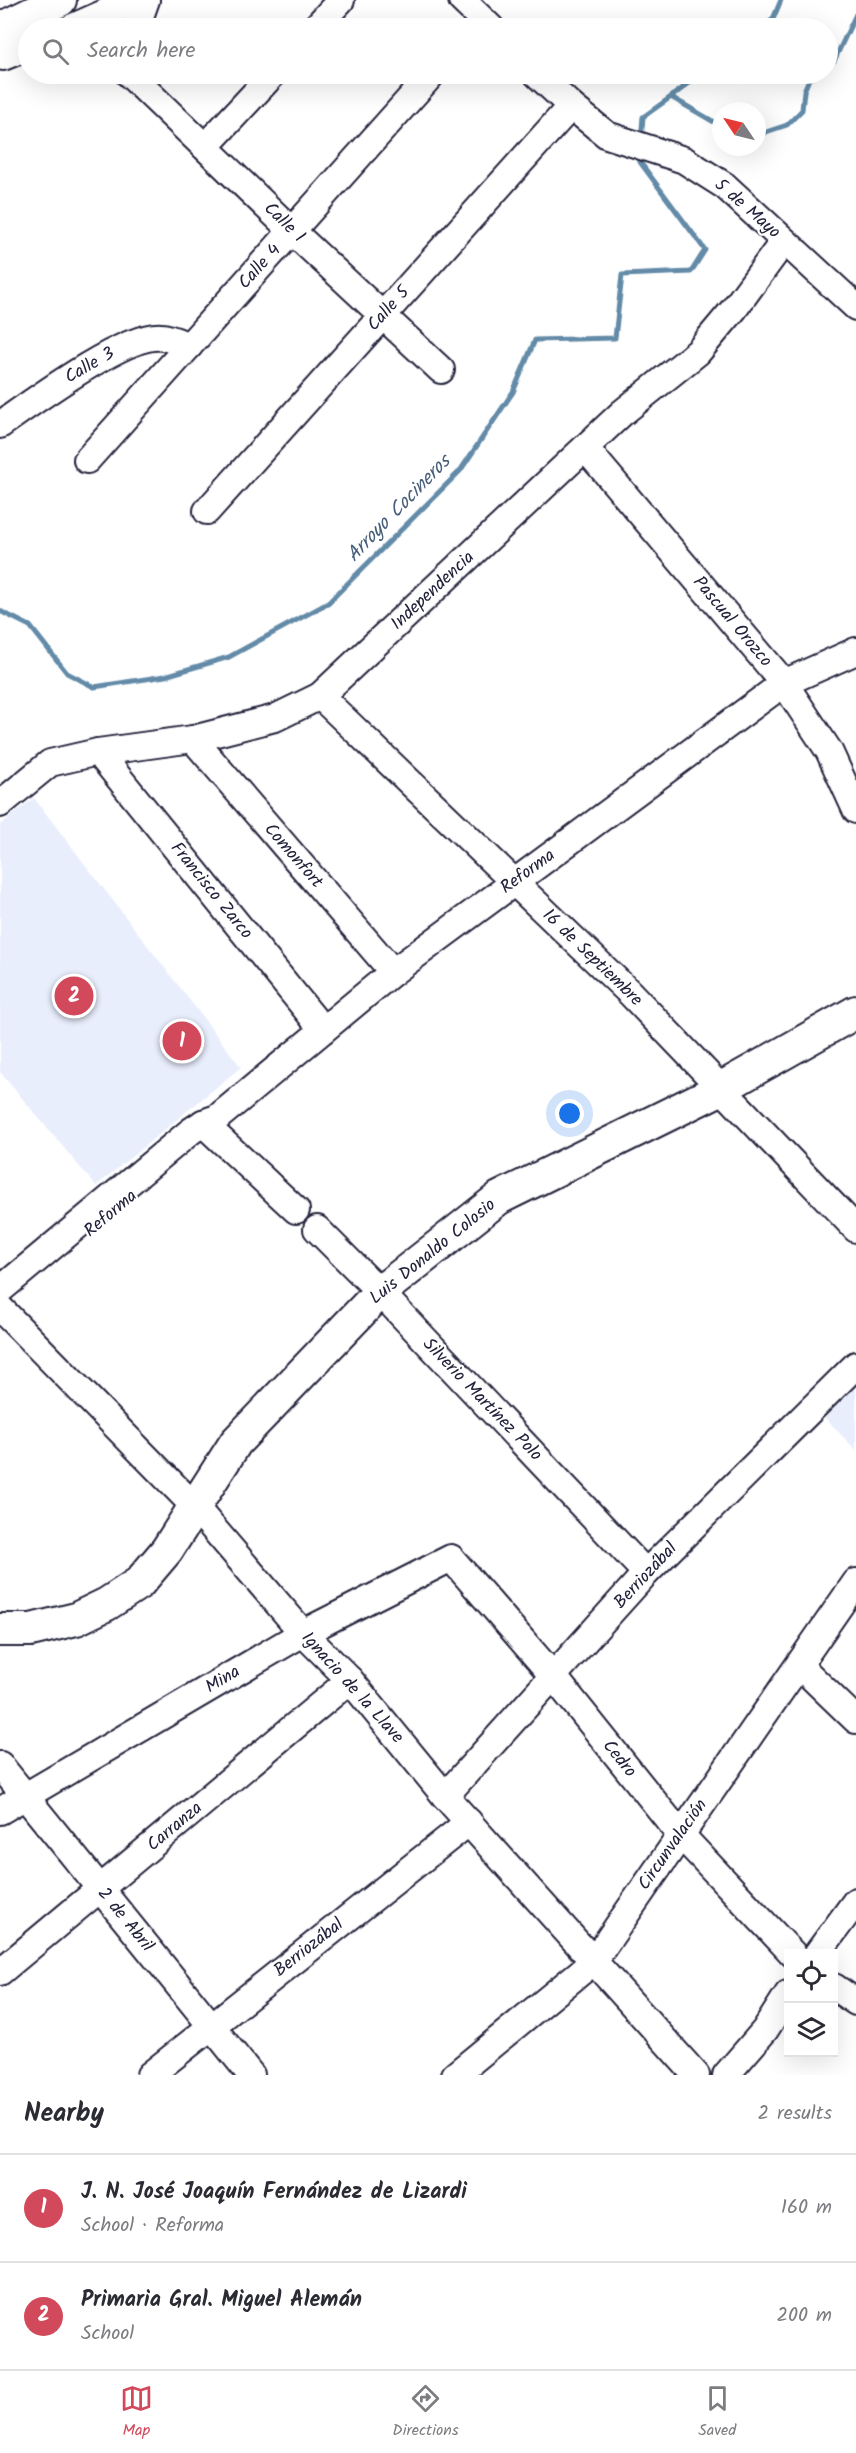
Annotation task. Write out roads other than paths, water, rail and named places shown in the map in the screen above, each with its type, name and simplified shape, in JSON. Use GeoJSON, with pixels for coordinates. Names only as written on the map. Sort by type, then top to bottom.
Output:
{"type":"FeatureCollection","features":[{"type":"Feature","properties":{"kind":"main road"},"geometry":{"type":"LineString","coordinates":[[23,18],[60,0]]}},
{"type":"Feature","properties":{"kind":"main road"},"geometry":{"type":"LineString","coordinates":[[0,29],[18,20]]}},
{"type":"Feature","properties":{"kind":"main road","name":"Luis Donaldo Colosio"},"geometry":{"type":"LineString","coordinates":[[0,1630],[32,1630],[76,1619],[108,1604],[139,1582],[167,1550],[236,1442],[380,1292],[499,1198],[720,1089],[856,1012]]}},
{"type":"Feature","properties":{"kind":"street"},"geometry":{"type":"LineString","coordinates":[[95,18],[144,0]]}},
{"type":"Feature","properties":{"kind":"street"},"geometry":{"type":"LineString","coordinates":[[139,18],[144,0]]}},
{"type":"Feature","properties":{"kind":"street"},"geometry":{"type":"LineString","coordinates":[[324,18],[341,0]]}},
{"type":"Feature","properties":{"kind":"street"},"geometry":{"type":"LineString","coordinates":[[462,0],[476,18]]}},
{"type":"Feature","properties":{"kind":"street"},"geometry":{"type":"LineString","coordinates":[[0,56],[18,51]]}},
{"type":"Feature","properties":{"kind":"street","name":"Calle 1"},"geometry":{"type":"LineString","coordinates":[[139,84],[441,370]]}},
{"type":"Feature","properties":{"kind":"street"},"geometry":{"type":"LineString","coordinates":[[205,147],[264,84]]}},
{"type":"Feature","properties":{"kind":"street","name":"Calle 4"},"geometry":{"type":"LineString","coordinates":[[87,460],[423,84]]}},
{"type":"Feature","properties":{"kind":"street","name":"5 de Mayo"},"geometry":{"type":"LineString","coordinates":[[548,84],[607,135],[684,160],[725,186],[856,307]]}},
{"type":"Feature","properties":{"kind":"street","name":"Calle 5"},"geometry":{"type":"LineString","coordinates":[[207,511],[571,106]]}},
{"type":"Feature","properties":{"kind":"street","name":"Independencia"},"geometry":{"type":"LineString","coordinates":[[0,804],[50,763],[98,752],[193,740],[275,718],[320,696],[622,413],[698,352],[734,309],[784,241]]}},
{"type":"Feature","properties":{"kind":"street","name":"Calle 3"},"geometry":{"type":"LineString","coordinates":[[0,425],[50,389],[133,341],[161,337],[189,345]]}},
{"type":"Feature","properties":{"kind":"street","name":"Pascual Orozco"},"geometry":{"type":"LineString","coordinates":[[586,449],[784,683],[829,751],[856,810]]}},
{"type":"Feature","properties":{"kind":"street","name":"Reforma"},"geometry":{"type":"LineString","coordinates":[[0,1290],[210,1124],[393,972],[784,683],[856,651]]}},
{"type":"Feature","properties":{"kind":"street","name":"16 de Septiembre"},"geometry":{"type":"LineString","coordinates":[[320,696],[513,884],[630,993],[856,1229]]}},
{"type":"Feature","properties":{"kind":"street","name":"Comonfort"},"geometry":{"type":"LineString","coordinates":[[193,740],[393,972]]}},
{"type":"Feature","properties":{"kind":"street","name":"Francisco Zarco"},"geometry":{"type":"LineString","coordinates":[[98,752],[323,1030]]}},
{"type":"Feature","properties":{"kind":"street"},"geometry":{"type":"LineString","coordinates":[[210,1124],[296,1210]]}},
{"type":"Feature","properties":{"kind":"street","name":"Reforma"},"geometry":{"type":"LineString","coordinates":[[0,1308],[210,1124]]}},
{"type":"Feature","properties":{"kind":"street","name":"Silverio Martínez Polo"},"geometry":{"type":"LineString","coordinates":[[317,1229],[380,1292],[646,1573]]}},
{"type":"Feature","properties":{"kind":"street","name":"Ignacio de la Llave"},"geometry":{"type":"LineString","coordinates":[[0,1308],[195,1507],[303,1633],[350,1680],[445,1796],[696,2075]]}},
{"type":"Feature","properties":{"kind":"street","name":"Berriozábal"},"geometry":{"type":"LineString","coordinates":[[445,1796],[646,1573],[856,1365]]}},
{"type":"Feature","properties":{"kind":"street","name":"Mina"},"geometry":{"type":"LineString","coordinates":[[0,1811],[303,1633],[451,1558]]}},
{"type":"Feature","properties":{"kind":"street","name":"Cedro"},"geometry":{"type":"LineString","coordinates":[[451,1558],[554,1677],[680,1834],[789,1949]]}},
{"type":"Feature","properties":{"kind":"street","name":"Circunvalación"},"geometry":{"type":"LineString","coordinates":[[455,2075],[593,1962],[856,1582]]}},
{"type":"Feature","properties":{"kind":"street"},"geometry":{"type":"LineString","coordinates":[[799,1665],[856,1720]]}},
{"type":"Feature","properties":{"kind":"street","name":"Carranza"},"geometry":{"type":"LineString","coordinates":[[0,1972],[350,1680]]}},
{"type":"Feature","properties":{"kind":"street","name":"2 de Abril"},"geometry":{"type":"LineString","coordinates":[[0,1765],[250,2075]]}},
{"type":"Feature","properties":{"kind":"street","name":"Berriozábal"},"geometry":{"type":"LineString","coordinates":[[150,2075],[468,1822]]}},
{"type":"Feature","properties":{"kind":"street"},"geometry":{"type":"LineString","coordinates":[[820,1949],[856,1902]]}},
{"type":"Feature","properties":{"kind":"street"},"geometry":{"type":"LineString","coordinates":[[838,1990],[856,2002]]}},
{"type":"Feature","properties":{"kind":"street"},"geometry":{"type":"LineString","coordinates":[[726,2075],[765,2030],[784,2002]]}},
{"type":"Feature","properties":{"kind":"waterway"},"geometry":{"type":"LineString","coordinates":[[773,18],[781,0]]}},
{"type":"Feature","properties":{"kind":"waterway","name":"Arroyo Cocineros"},"geometry":{"type":"LineString","coordinates":[[838,52],[856,14]]}},
{"type":"Feature","properties":{"kind":"waterway"},"geometry":{"type":"LineString","coordinates":[[671,97],[688,84]]}},
{"type":"Feature","properties":{"kind":"waterway","name":"Arroyo Cocineros"},"geometry":{"type":"LineString","coordinates":[[766,132],[787,125],[802,110],[807,84]]}},
{"type":"Feature","properties":{"kind":"waterway","name":"Arroyo Cocineros"},"geometry":{"type":"LineString","coordinates":[[641,140],[643,117],[671,97],[712,121]]}},
{"type":"Feature","properties":{"kind":"waterway","name":"Arroyo Cocineros"},"geometry":{"type":"LineString","coordinates":[[0,611],[30,626],[67,673],[94,687],[165,676],[229,657],[328,603],[460,471],[513,392],[535,340],[615,338],[622,275],[691,272],[705,250],[640,162],[640,152]]}},
{"type":"Feature","properties":{"kind":"place","name":"Primaria Gral. Miguel Alemán"},"geometry":{"type":"Point","coordinates":[74,996]}},
{"type":"Feature","properties":{"kind":"place","name":"J. N. José Joaquín Fernández de Lizardi"},"geometry":{"type":"Point","coordinates":[182,1041]}}]}
